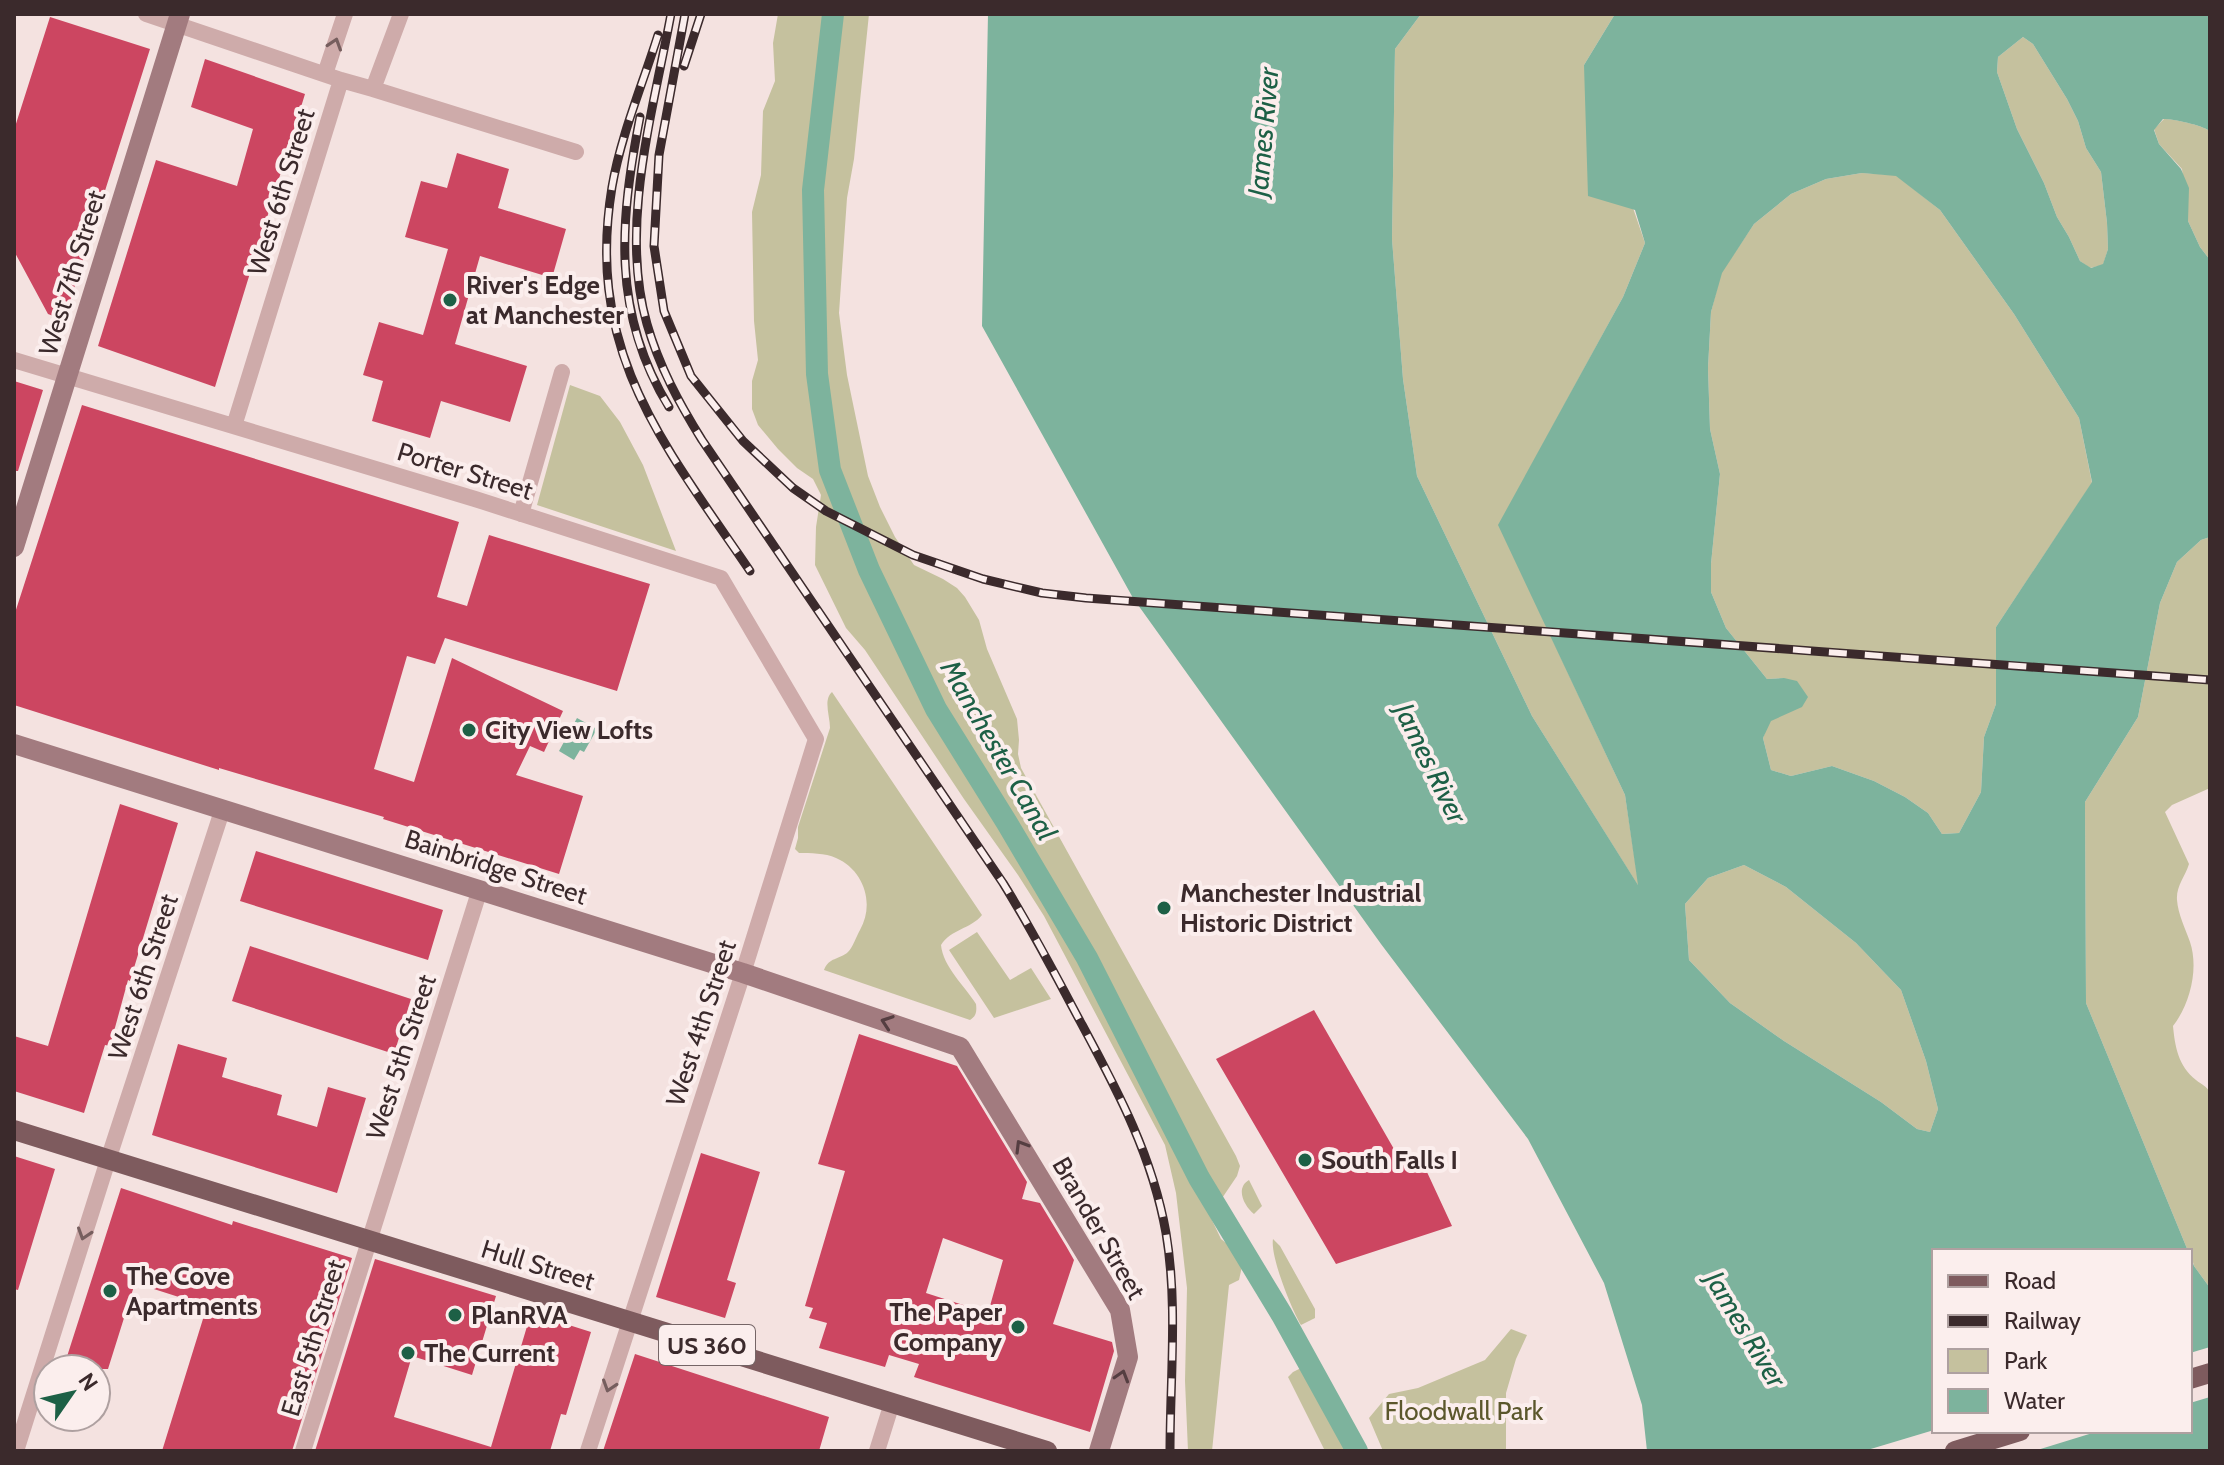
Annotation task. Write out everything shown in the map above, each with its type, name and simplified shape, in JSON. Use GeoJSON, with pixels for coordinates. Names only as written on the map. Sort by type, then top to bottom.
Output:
{"type":"FeatureCollection","features":[{"type":"Feature","properties":{"kind":"main road","name":"Hull Street"},"geometry":{"type":"LineString","coordinates":[[14,1130],[1047,1451]]}},
{"type":"Feature","properties":{"kind":"main road"},"geometry":{"type":"LineString","coordinates":[[1955,1451],[2014,1433]]}},
{"type":"Feature","properties":{"kind":"street"},"geometry":{"type":"LineString","coordinates":[[146,14],[179,19],[333,77],[576,152]]}},
{"type":"Feature","properties":{"kind":"street","name":"West 6th Street"},"geometry":{"type":"LineString","coordinates":[[234,426],[333,77],[345,14]]}},
{"type":"Feature","properties":{"kind":"street"},"geometry":{"type":"LineString","coordinates":[[373,89],[401,14]]}},
{"type":"Feature","properties":{"kind":"street","name":"West 7th Street"},"geometry":{"type":"LineString","coordinates":[[14,547],[179,19]]}},
{"type":"Feature","properties":{"kind":"street","name":"Porter Street"},"geometry":{"type":"LineString","coordinates":[[14,360],[721,578],[816,739]]}},
{"type":"Feature","properties":{"kind":"street"},"geometry":{"type":"LineString","coordinates":[[521,514],[562,372]]}},
{"type":"Feature","properties":{"kind":"street","name":"West 4th Street"},"geometry":{"type":"LineString","coordinates":[[588,1451],[816,739]]}},
{"type":"Feature","properties":{"kind":"street","name":"Bainbridge Street"},"geometry":{"type":"LineString","coordinates":[[14,744],[743,973],[960,1047]]}},
{"type":"Feature","properties":{"kind":"street","name":"West 6th Street"},"geometry":{"type":"LineString","coordinates":[[16,1451],[223,808]]}},
{"type":"Feature","properties":{"kind":"street","name":"West 5th Street"},"geometry":{"type":"LineString","coordinates":[[368,1240],[480,889]]}},
{"type":"Feature","properties":{"kind":"street","name":"Brander Street"},"geometry":{"type":"LineString","coordinates":[[960,1047],[1120,1310],[1128,1357],[1099,1451]]}},
{"type":"Feature","properties":{"kind":"street","name":"East 5th Street"},"geometry":{"type":"LineString","coordinates":[[303,1451],[368,1240]]}},
{"type":"Feature","properties":{"kind":"street"},"geometry":{"type":"LineString","coordinates":[[877,1451],[892,1403]]}},
{"type":"Feature","properties":{"kind":"green space"},"geometry":{"type":"Polygon","coordinates":[[[778,14],[869,14],[847,198],[839,313],[847,375],[868,476],[880,507],[914,565],[957,588],[979,620],[987,649],[1017,719],[1021,768],[1240,1166],[1237,1176],[1210,1216],[1221,1239],[1236,1251],[1243,1262],[1239,1280],[1229,1285],[1212,1451],[1188,1451],[1185,1381],[1187,1288],[1176,1193],[1165,1145],[1044,916],[865,650],[846,628],[815,565],[821,495],[813,479],[797,468],[758,425],[752,409],[752,381],[758,360],[754,321],[752,212],[761,175],[763,111],[775,81],[773,43],[778,14]]]}},
{"type":"Feature","properties":{"kind":"green space"},"geometry":{"type":"Polygon","coordinates":[[[1421,14],[1615,14],[1584,65],[1645,243],[1623,297],[1499,525],[1625,795],[1639,887],[1532,716],[1417,476],[1403,379],[1392,239],[1395,49],[1421,14]]]}},
{"type":"Feature","properties":{"kind":"green space"},"geometry":{"type":"Polygon","coordinates":[[[2023,37],[2033,44],[2067,99],[2086,148],[2101,172],[2108,249],[2103,265],[2090,268],[2080,261],[2017,129],[1997,72],[1998,57],[2023,37]]]}},
{"type":"Feature","properties":{"kind":"green space"},"geometry":{"type":"Polygon","coordinates":[[[2164,119],[2210,131],[2210,260],[2188,221],[2182,169],[2159,144],[2154,129],[2164,119]]]}},
{"type":"Feature","properties":{"kind":"green space"},"geometry":{"type":"Polygon","coordinates":[[[1862,173],[1896,175],[1940,210],[2014,314],[2079,418],[2092,483],[1996,627],[1996,704],[1984,737],[1981,792],[1959,833],[1942,834],[1928,813],[1905,797],[1874,781],[1832,766],[1791,776],[1771,770],[1763,738],[1784,678],[1767,679],[1726,628],[1711,592],[1720,474],[1710,429],[1708,368],[1711,312],[1721,273],[1754,224],[1791,194],[1826,179],[1862,173]]]}},
{"type":"Feature","properties":{"kind":"green space"},"geometry":{"type":"Polygon","coordinates":[[[570,385],[600,396],[620,422],[643,465],[676,551],[537,505],[570,385]]]}},
{"type":"Feature","properties":{"kind":"green space"},"geometry":{"type":"Polygon","coordinates":[[[2210,537],[2210,788],[2172,805],[2165,812],[2189,864],[2179,886],[2177,900],[2193,952],[2193,975],[2188,997],[2173,1026],[2181,1062],[2210,1093],[2210,1288],[2194,1266],[2192,1249],[2187,1249],[2086,1003],[2085,802],[2138,717],[2160,603],[2177,562],[2201,540],[2210,537]]]}},
{"type":"Feature","properties":{"kind":"green space"},"geometry":{"type":"Polygon","coordinates":[[[832,692],[982,915],[941,945],[950,969],[976,1004],[976,1014],[970,1020],[824,970],[829,963],[850,950],[867,909],[860,879],[846,863],[832,856],[799,853],[795,849],[798,827],[830,728],[827,704],[832,692]]]}},
{"type":"Feature","properties":{"kind":"green space"},"geometry":{"type":"Polygon","coordinates":[[[1744,865],[1786,887],[1856,943],[1901,990],[1926,1061],[1938,1109],[1930,1132],[1917,1129],[1730,1003],[1689,960],[1685,904],[1708,878],[1744,865]]]}},
{"type":"Feature","properties":{"kind":"green space"},"geometry":{"type":"Polygon","coordinates":[[[977,932],[1010,980],[1031,968],[1051,999],[994,1018],[949,950],[977,932]]]}},
{"type":"Feature","properties":{"kind":"green space"},"geometry":{"type":"Polygon","coordinates":[[[1249,1180],[1262,1206],[1254,1214],[1242,1197],[1242,1188],[1249,1180]]]}},
{"type":"Feature","properties":{"kind":"green space"},"geometry":{"type":"Polygon","coordinates":[[[1273,1239],[1280,1246],[1315,1309],[1315,1318],[1301,1325],[1278,1269],[1273,1239]]]}},
{"type":"Feature","properties":{"kind":"green space","name":"Floodwall Park"},"geometry":{"type":"Polygon","coordinates":[[[1511,1329],[1527,1335],[1506,1393],[1506,1451],[1383,1451],[1369,1418],[1389,1394],[1418,1388],[1485,1360],[1511,1329]]]}},
{"type":"Feature","properties":{"kind":"green space"},"geometry":{"type":"Polygon","coordinates":[[[1305,1366],[1326,1405],[1338,1437],[1349,1451],[1325,1451],[1288,1377],[1305,1366]]]}},
{"type":"Feature","properties":{"kind":"water","name":"James River"},"geometry":{"type":"Polygon","coordinates":[[[988,14],[1421,14],[1395,49],[1392,239],[1403,379],[1417,476],[1532,716],[1638,885],[1625,795],[1498,525],[1623,297],[1645,243],[1635,210],[1588,196],[1584,65],[1615,14],[2210,14],[2210,131],[2163,119],[2154,130],[2159,144],[2181,169],[2189,188],[2188,221],[2210,260],[2210,537],[2201,540],[2177,562],[2160,603],[2138,717],[2085,802],[2086,1003],[2187,1249],[1932,1249],[1932,1433],[2192,1433],[2192,1261],[2210,1288],[2210,1451],[1647,1451],[1642,1405],[1604,1283],[1528,1139],[1381,944],[1133,598],[982,326],[988,14]],[[2023,37],[1998,57],[1997,72],[2017,129],[2057,217],[2080,261],[2091,268],[2103,264],[2108,249],[2101,172],[2086,148],[2067,99],[2033,44],[2023,37]],[[1862,173],[1826,179],[1791,194],[1754,224],[1722,273],[1711,312],[1708,368],[1710,429],[1720,474],[1711,592],[1726,628],[1767,679],[1797,681],[1808,697],[1802,707],[1771,721],[1763,738],[1771,770],[1791,776],[1832,766],[1874,781],[1905,797],[1928,813],[1942,834],[1959,833],[1981,792],[1984,737],[1996,704],[1996,627],[2092,482],[2079,418],[2014,314],[1940,210],[1896,176],[1862,173]],[[1744,865],[1708,878],[1685,904],[1689,960],[1730,1003],[1917,1129],[1930,1132],[1938,1109],[1926,1061],[1901,990],[1856,943],[1786,887],[1744,865]]]}},
{"type":"Feature","properties":{"kind":"water"},"geometry":{"type":"Polygon","coordinates":[[[577,718],[597,729],[584,752],[580,750],[574,760],[559,751],[577,718]]]}},
{"type":"Feature","properties":{"kind":"pier"},"geometry":{"type":"Polygon","coordinates":[[[2210,1347],[2210,1397],[2192,1402],[2192,1352],[2210,1347]]]}},
{"type":"Feature","properties":{"kind":"pier"},"geometry":{"type":"Polygon","coordinates":[[[1932,1431],[2092,1433],[2034,1451],[1864,1451],[1932,1431]]]}},
{"type":"Feature","properties":{"kind":"building"},"geometry":{"type":"Polygon","coordinates":[[[50,17],[150,49],[64,320],[48,314],[14,251],[14,130],[50,17]]]}},
{"type":"Feature","properties":{"kind":"building"},"geometry":{"type":"Polygon","coordinates":[[[205,59],[305,94],[215,387],[98,346],[156,160],[237,186],[253,129],[191,107],[205,59]]]}},
{"type":"Feature","properties":{"kind":"building","name":"River's Edge at Manchester"},"geometry":{"type":"Polygon","coordinates":[[[457,153],[509,169],[498,208],[566,229],[552,278],[480,256],[455,344],[527,366],[510,422],[441,401],[430,438],[372,421],[383,381],[363,375],[379,322],[423,335],[448,249],[405,237],[421,181],[447,188],[457,153]]]}},
{"type":"Feature","properties":{"kind":"building"},"geometry":{"type":"Polygon","coordinates":[[[14,381],[43,390],[18,471],[14,471],[14,381]]]}},
{"type":"Feature","properties":{"kind":"building"},"geometry":{"type":"Polygon","coordinates":[[[82,405],[459,522],[437,597],[467,606],[489,535],[650,584],[617,691],[445,638],[435,664],[407,656],[374,769],[414,782],[452,658],[563,711],[544,752],[530,746],[516,775],[583,796],[559,874],[384,817],[219,770],[14,705],[14,616],[82,405]]]}},
{"type":"Feature","properties":{"kind":"building"},"geometry":{"type":"Polygon","coordinates":[[[120,804],[178,823],[110,1046],[105,1045],[84,1113],[14,1091],[14,1036],[48,1046],[120,804]]]}},
{"type":"Feature","properties":{"kind":"building"},"geometry":{"type":"Polygon","coordinates":[[[256,851],[443,910],[428,960],[240,901],[256,851]]]}},
{"type":"Feature","properties":{"kind":"building"},"geometry":{"type":"Polygon","coordinates":[[[250,946],[411,999],[394,1054],[232,1001],[250,946]]]}},
{"type":"Feature","properties":{"kind":"building","name":"South Falls I"},"geometry":{"type":"Polygon","coordinates":[[[1314,1010],[1402,1163],[1420,1157],[1452,1226],[1336,1264],[1216,1059],[1314,1010]]]}},
{"type":"Feature","properties":{"kind":"building"},"geometry":{"type":"Polygon","coordinates":[[[859,1034],[957,1066],[1027,1182],[1022,1199],[1040,1203],[1074,1260],[1053,1324],[1112,1342],[1114,1351],[1090,1432],[914,1377],[919,1364],[889,1355],[885,1367],[819,1348],[827,1323],[809,1318],[813,1308],[805,1306],[845,1171],[818,1164],[859,1034]],[[943,1238],[926,1293],[988,1313],[1003,1260],[943,1238]]]}},
{"type":"Feature","properties":{"kind":"building"},"geometry":{"type":"Polygon","coordinates":[[[178,1044],[227,1058],[222,1077],[282,1095],[277,1115],[317,1127],[328,1087],[366,1098],[337,1193],[152,1135],[178,1044]]]}},
{"type":"Feature","properties":{"kind":"building"},"geometry":{"type":"Polygon","coordinates":[[[701,1153],[760,1172],[727,1280],[736,1283],[725,1318],[656,1297],[701,1153]]]}},
{"type":"Feature","properties":{"kind":"building"},"geometry":{"type":"Polygon","coordinates":[[[14,1156],[55,1169],[18,1290],[14,1289],[14,1156]]]}},
{"type":"Feature","properties":{"kind":"building"},"geometry":{"type":"Polygon","coordinates":[[[121,1188],[232,1225],[233,1221],[352,1258],[292,1451],[162,1451],[207,1306],[135,1283],[112,1356],[112,1353],[68,1353],[121,1188]]]}},
{"type":"Feature","properties":{"kind":"building","name":"The Current"},"geometry":{"type":"Polygon","coordinates":[[[375,1259],[496,1296],[472,1375],[412,1356],[394,1417],[491,1447],[531,1313],[591,1332],[566,1415],[561,1414],[550,1451],[315,1451],[375,1259]]]}},
{"type":"Feature","properties":{"kind":"building"},"geometry":{"type":"Polygon","coordinates":[[[635,1354],[829,1417],[819,1451],[603,1451],[635,1354]]]}},
{"type":"Feature","properties":{"kind":"waterway","name":"Manchester Canal"},"geometry":{"type":"LineString","coordinates":[[833,14],[813,190],[817,374],[830,470],[869,570],[936,709],[1087,958],[1199,1178],[1282,1315],[1357,1451]]}},
{"type":"Feature","properties":{"kind":"railway"},"geometry":{"type":"LineString","coordinates":[[671,14],[642,169],[636,248],[639,287],[657,355],[702,440],[1003,883],[1043,951],[1120,1098],[1152,1176],[1170,1260],[1173,1314],[1170,1451]]}},
{"type":"Feature","properties":{"kind":"railway"},"geometry":{"type":"LineString","coordinates":[[685,14],[659,155],[654,246],[664,311],[691,376],[743,441],[793,488],[826,511],[913,555],[983,579],[1042,593],[1086,598],[2210,680]]}},
{"type":"Feature","properties":{"kind":"railway"},"geometry":{"type":"LineString","coordinates":[[684,66],[701,14]]}},
{"type":"Feature","properties":{"kind":"railway"},"geometry":{"type":"LineString","coordinates":[[658,35],[626,130],[612,187],[607,246],[610,299],[621,347],[638,393],[688,480],[750,571]]}},
{"type":"Feature","properties":{"kind":"railway"},"geometry":{"type":"LineString","coordinates":[[640,117],[628,193],[625,265],[637,336],[650,372],[669,407]]}},
{"type":"Feature","properties":{"kind":"place","name":"River's Edge at Manchester"},"geometry":{"type":"Point","coordinates":[450,300]}},
{"type":"Feature","properties":{"kind":"place","name":"City View Lofts"},"geometry":{"type":"Point","coordinates":[469,730]}},
{"type":"Feature","properties":{"kind":"place","name":"Manchester Industrial Historic District"},"geometry":{"type":"Point","coordinates":[1164,908]}},
{"type":"Feature","properties":{"kind":"place","name":"South Falls I"},"geometry":{"type":"Point","coordinates":[1305,1160]}},
{"type":"Feature","properties":{"kind":"place","name":"The Cove Apartments"},"geometry":{"type":"Point","coordinates":[110,1291]}},
{"type":"Feature","properties":{"kind":"place","name":"PlanRVA"},"geometry":{"type":"Point","coordinates":[455,1315]}},
{"type":"Feature","properties":{"kind":"place","name":"The Paper Company"},"geometry":{"type":"Point","coordinates":[1018,1327]}},
{"type":"Feature","properties":{"kind":"place","name":"The Current"},"geometry":{"type":"Point","coordinates":[408,1353]}}]}
